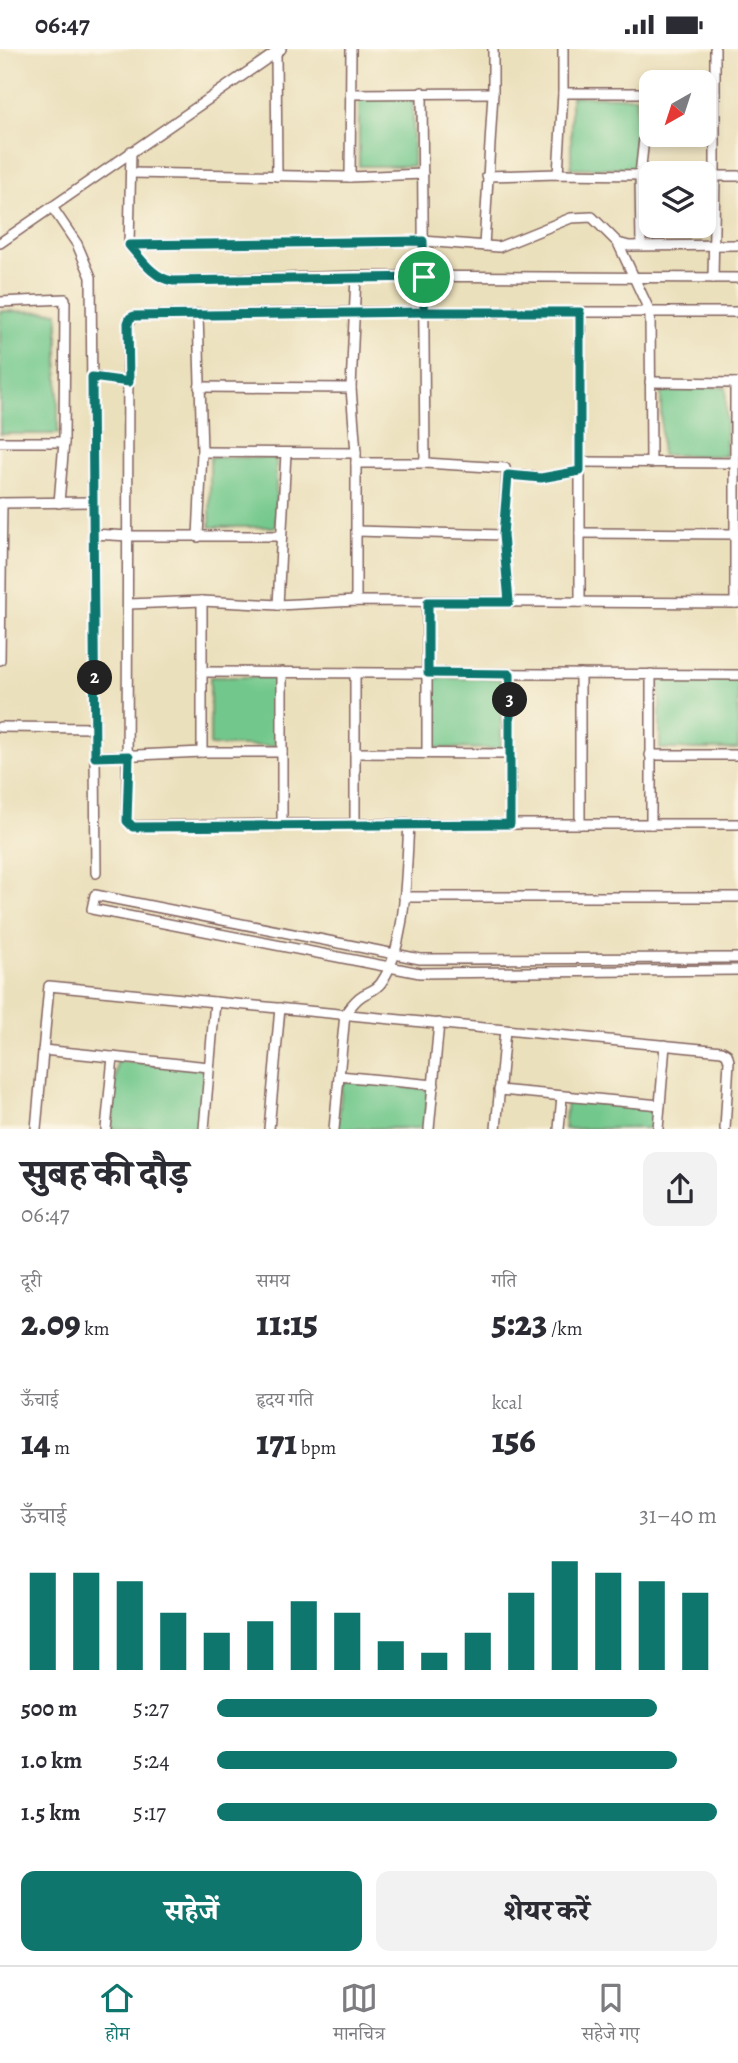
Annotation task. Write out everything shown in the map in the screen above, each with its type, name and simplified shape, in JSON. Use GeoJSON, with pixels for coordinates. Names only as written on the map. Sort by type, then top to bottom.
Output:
{"type":"FeatureCollection","features":[{"type":"Feature","properties":{"kind":"street"},"geometry":{"type":"LineString","coordinates":[[350,177],[351,49]]}},
{"type":"Feature","properties":{"kind":"street"},"geometry":{"type":"LineString","coordinates":[[484,246],[493,49]]}},
{"type":"Feature","properties":{"kind":"street"},"geometry":{"type":"LineString","coordinates":[[558,174],[563,49]]}},
{"type":"Feature","properties":{"kind":"street"},"geometry":{"type":"LineString","coordinates":[[715,49],[715,70]]}},
{"type":"Feature","properties":{"kind":"street"},"geometry":{"type":"LineString","coordinates":[[0,243],[279,51]]}},
{"type":"Feature","properties":{"kind":"street"},"geometry":{"type":"LineString","coordinates":[[277,176],[279,51]]}},
{"type":"Feature","properties":{"kind":"street"},"geometry":{"type":"LineString","coordinates":[[422,92],[425,463]]}},
{"type":"Feature","properties":{"kind":"street"},"geometry":{"type":"LineString","coordinates":[[350,95],[493,93]]}},
{"type":"Feature","properties":{"kind":"street"},"geometry":{"type":"LineString","coordinates":[[563,93],[639,93]]}},
{"type":"Feature","properties":{"kind":"street"},"geometry":{"type":"LineString","coordinates":[[131,151],[129,245],[156,275],[164,280],[356,276],[738,278]]}},
{"type":"Feature","properties":{"kind":"street"},"geometry":{"type":"LineString","coordinates":[[131,173],[350,177],[423,174]]}},
{"type":"Feature","properties":{"kind":"street"},"geometry":{"type":"LineString","coordinates":[[487,176],[639,175]]}},
{"type":"Feature","properties":{"kind":"street"},"geometry":{"type":"LineString","coordinates":[[716,176],[738,176]]}},
{"type":"Feature","properties":{"kind":"street"},"geometry":{"type":"LineString","coordinates":[[51,207],[77,244],[91,277],[96,873]]}},
{"type":"Feature","properties":{"kind":"street"},"geometry":{"type":"LineString","coordinates":[[129,245],[423,241],[499,247],[552,224],[580,216],[592,217],[618,243],[650,312],[650,463]]}},
{"type":"Feature","properties":{"kind":"street"},"geometry":{"type":"LineString","coordinates":[[641,238],[641,244]]}},
{"type":"Feature","properties":{"kind":"street"},"geometry":{"type":"LineString","coordinates":[[713,238],[713,278]]}},
{"type":"Feature","properties":{"kind":"street"},"geometry":{"type":"LineString","coordinates":[[618,243],[629,246],[738,245]]}},
{"type":"Feature","properties":{"kind":"street"},"geometry":{"type":"LineString","coordinates":[[356,276],[351,388],[356,458],[356,601]]}},
{"type":"Feature","properties":{"kind":"street"},"geometry":{"type":"LineString","coordinates":[[0,302],[65,299],[64,442],[59,503]]}},
{"type":"Feature","properties":{"kind":"street"},"geometry":{"type":"LineString","coordinates":[[738,312],[356,312],[198,314],[130,318],[127,821],[133,827],[282,824],[738,824]]}},
{"type":"Feature","properties":{"kind":"street"},"geometry":{"type":"LineString","coordinates":[[580,312],[580,602]]}},
{"type":"Feature","properties":{"kind":"street"},"geometry":{"type":"LineString","coordinates":[[198,314],[202,452],[198,537]]}},
{"type":"Feature","properties":{"kind":"street"},"geometry":{"type":"LineString","coordinates":[[92,377],[129,382]]}},
{"type":"Feature","properties":{"kind":"street"},"geometry":{"type":"LineString","coordinates":[[129,604],[202,601],[278,605],[356,601],[736,603],[737,383],[650,382]]}},
{"type":"Feature","properties":{"kind":"street"},"geometry":{"type":"LineString","coordinates":[[199,387],[351,388]]}},
{"type":"Feature","properties":{"kind":"street"},"geometry":{"type":"LineString","coordinates":[[0,442],[64,442]]}},
{"type":"Feature","properties":{"kind":"street"},"geometry":{"type":"LineString","coordinates":[[202,452],[286,453],[505,468],[508,475],[503,535],[509,602]]}},
{"type":"Feature","properties":{"kind":"street"},"geometry":{"type":"LineString","coordinates":[[278,605],[286,453]]}},
{"type":"Feature","properties":{"kind":"street"},"geometry":{"type":"LineString","coordinates":[[508,475],[541,478],[580,466],[735,463]]}},
{"type":"Feature","properties":{"kind":"street"},"geometry":{"type":"LineString","coordinates":[[0,660],[1,503],[93,502]]}},
{"type":"Feature","properties":{"kind":"street"},"geometry":{"type":"LineString","coordinates":[[356,531],[503,535]]}},
{"type":"Feature","properties":{"kind":"street"},"geometry":{"type":"LineString","coordinates":[[580,533],[735,534]]}},
{"type":"Feature","properties":{"kind":"street"},"geometry":{"type":"LineString","coordinates":[[93,534],[281,536]]}},
{"type":"Feature","properties":{"kind":"street"},"geometry":{"type":"LineString","coordinates":[[202,601],[202,752]]}},
{"type":"Feature","properties":{"kind":"street"},"geometry":{"type":"LineString","coordinates":[[427,754],[428,602]]}},
{"type":"Feature","properties":{"kind":"street"},"geometry":{"type":"LineString","coordinates":[[202,672],[738,675]]}},
{"type":"Feature","properties":{"kind":"street"},"geometry":{"type":"LineString","coordinates":[[282,672],[282,824]]}},
{"type":"Feature","properties":{"kind":"street"},"geometry":{"type":"LineString","coordinates":[[355,673],[355,824]]}},
{"type":"Feature","properties":{"kind":"street"},"geometry":{"type":"LineString","coordinates":[[510,674],[510,824]]}},
{"type":"Feature","properties":{"kind":"street"},"geometry":{"type":"LineString","coordinates":[[580,674],[580,824]]}},
{"type":"Feature","properties":{"kind":"street"},"geometry":{"type":"LineString","coordinates":[[650,824],[651,674]]}},
{"type":"Feature","properties":{"kind":"street"},"geometry":{"type":"LineString","coordinates":[[0,727],[95,728]]}},
{"type":"Feature","properties":{"kind":"street"},"geometry":{"type":"LineString","coordinates":[[95,757],[202,752],[282,753]]}},
{"type":"Feature","properties":{"kind":"street"},"geometry":{"type":"LineString","coordinates":[[355,753],[509,754]]}},
{"type":"Feature","properties":{"kind":"street"},"geometry":{"type":"LineString","coordinates":[[650,755],[738,755]]}},
{"type":"Feature","properties":{"kind":"street"},"geometry":{"type":"LineString","coordinates":[[334,1129],[345,1014],[356,1001],[379,986],[391,967],[395,954],[404,897],[409,824]]}},
{"type":"Feature","properties":{"kind":"street"},"geometry":{"type":"LineString","coordinates":[[738,958],[420,959],[95,895],[92,909],[420,973],[738,970]]}},
{"type":"Feature","properties":{"kind":"street"},"geometry":{"type":"LineString","coordinates":[[404,897],[738,897]]}},
{"type":"Feature","properties":{"kind":"street"},"geometry":{"type":"LineString","coordinates":[[36,1129],[49,986],[722,1051],[729,1056],[725,1129]]}},
{"type":"Feature","properties":{"kind":"street"},"geometry":{"type":"LineString","coordinates":[[204,1129],[215,1002]]}},
{"type":"Feature","properties":{"kind":"street"},"geometry":{"type":"LineString","coordinates":[[269,1129],[280,1008]]}},
{"type":"Feature","properties":{"kind":"street"},"geometry":{"type":"LineString","coordinates":[[429,1129],[439,1023]]}},
{"type":"Feature","properties":{"kind":"street"},"geometry":{"type":"LineString","coordinates":[[496,1129],[505,1030]]}},
{"type":"Feature","properties":{"kind":"street"},"geometry":{"type":"LineString","coordinates":[[658,1129],[665,1045]]}},
{"type":"Feature","properties":{"kind":"street"},"geometry":{"type":"LineString","coordinates":[[43,1050],[209,1067]]}},
{"type":"Feature","properties":{"kind":"street"},"geometry":{"type":"LineString","coordinates":[[106,1129],[113,1057]]}},
{"type":"Feature","properties":{"kind":"street"},"geometry":{"type":"LineString","coordinates":[[339,1076],[433,1085]]}},
{"type":"Feature","properties":{"kind":"street"},"geometry":{"type":"LineString","coordinates":[[499,1090],[660,1105]]}},
{"type":"Feature","properties":{"kind":"street"},"geometry":{"type":"LineString","coordinates":[[559,1129],[562,1096]]}},
{"type":"Feature","properties":{"kind":"green space"},"geometry":{"type":"Polygon","coordinates":[[[359,96],[413,96],[413,166],[359,166],[359,96]]]}},
{"type":"Feature","properties":{"kind":"green space"},"geometry":{"type":"Polygon","coordinates":[[[571,96],[636,97],[636,168],[571,168],[571,96]]]}},
{"type":"Feature","properties":{"kind":"green space"},"geometry":{"type":"Polygon","coordinates":[[[0,311],[58,312],[58,434],[0,434],[0,311]]]}},
{"type":"Feature","properties":{"kind":"green space"},"geometry":{"type":"Polygon","coordinates":[[[661,387],[726,387],[726,456],[661,455],[661,387]]]}},
{"type":"Feature","properties":{"kind":"green space"},"geometry":{"type":"Polygon","coordinates":[[[210,457],[276,458],[276,527],[210,527],[210,457]]]}},
{"type":"Feature","properties":{"kind":"green space"},"geometry":{"type":"Polygon","coordinates":[[[210,677],[275,677],[275,746],[210,746],[210,677]]]}},
{"type":"Feature","properties":{"kind":"green space"},"geometry":{"type":"Polygon","coordinates":[[[434,678],[501,679],[501,749],[434,748],[434,678]]]}},
{"type":"Feature","properties":{"kind":"green space"},"geometry":{"type":"Polygon","coordinates":[[[660,678],[738,678],[738,749],[660,749],[660,678]]]}},
{"type":"Feature","properties":{"kind":"green space"},"geometry":{"type":"Polygon","coordinates":[[[117,1061],[205,1069],[200,1128],[111,1129],[117,1061]]]}},
{"type":"Feature","properties":{"kind":"green space"},"geometry":{"type":"Polygon","coordinates":[[[342,1081],[428,1089],[425,1128],[338,1129],[342,1081]]]}},
{"type":"Feature","properties":{"kind":"green space"},"geometry":{"type":"Polygon","coordinates":[[[567,1100],[654,1109],[652,1128],[564,1129],[567,1100]]]}},
{"type":"Feature","properties":{"kind":"route"},"geometry":{"type":"LineString","coordinates":[[424,277],[356,276],[173,281],[156,275],[129,245],[423,241],[424,312],[134,316],[128,323],[129,382],[92,377],[95,757],[129,756],[127,821],[133,827],[510,824],[510,674],[428,673],[428,602],[509,602],[503,535],[508,475],[541,478],[580,471],[580,312],[424,312],[424,277]]}}]}
